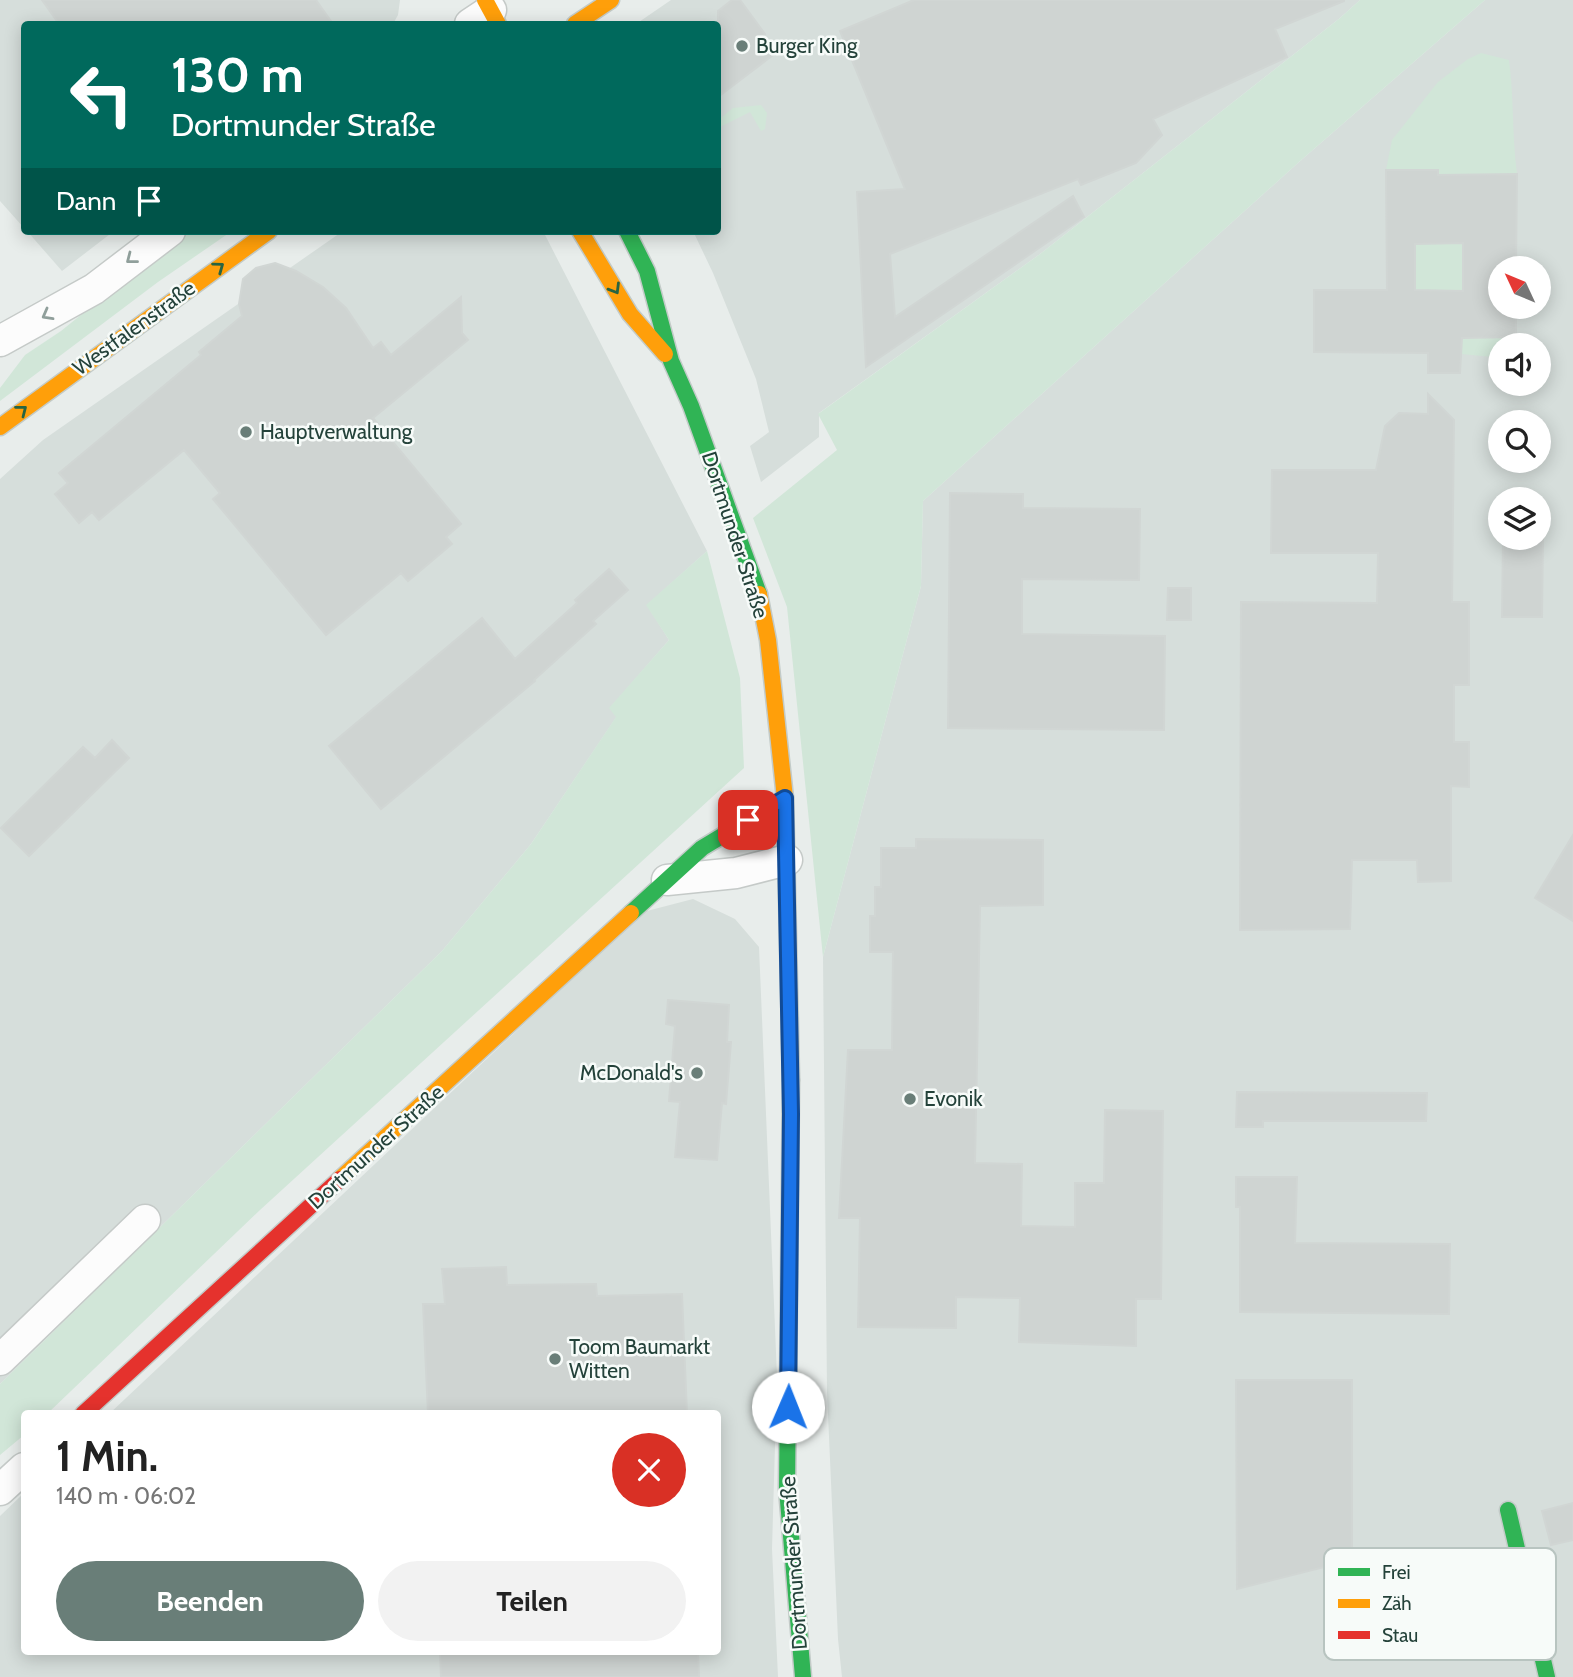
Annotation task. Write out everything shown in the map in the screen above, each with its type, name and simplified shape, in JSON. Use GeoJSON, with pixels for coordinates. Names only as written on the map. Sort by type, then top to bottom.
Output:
{"type":"FeatureCollection","features":[{"type":"Feature","properties":{"kind":"main road"},"geometry":{"type":"LineString","coordinates":[[580,21],[611,0]]}},
{"type":"Feature","properties":{"kind":"main road","name":"Westfalenstraße"},"geometry":{"type":"LineString","coordinates":[[0,427],[264,235]]}},
{"type":"Feature","properties":{"kind":"main road","name":"Dortmunder Straße"},"geometry":{"type":"LineString","coordinates":[[582,235],[630,314],[671,361]]}},
{"type":"Feature","properties":{"kind":"main road","name":"Dortmunder Straße"},"geometry":{"type":"LineString","coordinates":[[629,235],[647,271],[671,361],[691,406],[760,597],[768,640],[785,798],[791,1137],[787,1489],[803,1677]]}},
{"type":"Feature","properties":{"kind":"main road","name":"Dortmunder Straße"},"geometry":{"type":"LineString","coordinates":[[87,1410],[702,848],[785,798]]}},
{"type":"Feature","properties":{"kind":"main road"},"geometry":{"type":"LineString","coordinates":[[1507,1510],[1516,1548]]}},
{"type":"Feature","properties":{"kind":"street"},"geometry":{"type":"LineString","coordinates":[[0,341],[94,289],[165,235]]}},
{"type":"Feature","properties":{"kind":"street"},"geometry":{"type":"LineString","coordinates":[[667,880],[736,873],[787,860]]}},
{"type":"Feature","properties":{"kind":"street"},"geometry":{"type":"LineString","coordinates":[[0,1360],[145,1220]]}},
{"type":"Feature","properties":{"kind":"street"},"geometry":{"type":"LineString","coordinates":[[0,1490],[21,1471]]}},
{"type":"Feature","properties":{"kind":"shaded area"},"geometry":{"type":"Polygon","coordinates":[[[0,0],[400,0],[395,21],[21,21],[21,225],[0,201],[0,0]]]}},
{"type":"Feature","properties":{"kind":"shaded area"},"geometry":{"type":"Polygon","coordinates":[[[671,0],[1360,0],[1040,254],[819,413],[819,437],[761,482],[750,446],[769,432],[756,379],[695,235],[721,235],[721,21],[640,21],[671,0]]]}},
{"type":"Feature","properties":{"kind":"shaded area"},"geometry":{"type":"Polygon","coordinates":[[[1485,0],[1573,0],[1573,1677],[842,1677],[827,1392],[823,957],[921,586],[923,501],[1299,162],[1485,0]]]}},
{"type":"Feature","properties":{"kind":"shaded area"},"geometry":{"type":"Polygon","coordinates":[[[30,235],[109,235],[62,271],[30,235]]]}},
{"type":"Feature","properties":{"kind":"shaded area"},"geometry":{"type":"Polygon","coordinates":[[[337,235],[545,235],[707,551],[647,605],[669,640],[610,708],[617,716],[531,844],[442,951],[0,1384],[0,479],[43,440],[337,235]]]}},
{"type":"Feature","properties":{"kind":"shaded area"},"geometry":{"type":"Polygon","coordinates":[[[693,899],[735,919],[759,947],[777,1376],[772,1549],[778,1677],[0,1677],[0,1516],[21,1496],[21,1655],[721,1655],[721,1410],[113,1410],[643,912],[693,899]]]}},
{"type":"Feature","properties":{"kind":"green space"},"geometry":{"type":"Polygon","coordinates":[[[1360,0],[1485,0],[1299,162],[923,501],[921,586],[823,957],[787,607],[753,518],[837,450],[818,414],[1040,254],[1360,0]]]}},
{"type":"Feature","properties":{"kind":"green space"},"geometry":{"type":"Polygon","coordinates":[[[1481,53],[1509,60],[1517,174],[1464,175],[1463,304],[1415,290],[1415,244],[1439,243],[1438,170],[1386,170],[1392,140],[1438,82],[1468,59],[1481,53]]]}},
{"type":"Feature","properties":{"kind":"green space"},"geometry":{"type":"Polygon","coordinates":[[[761,105],[767,113],[765,129],[761,131],[750,112],[721,126],[721,118],[733,108],[761,105]]]}},
{"type":"Feature","properties":{"kind":"green space"},"geometry":{"type":"Polygon","coordinates":[[[185,235],[226,235],[158,282],[0,401],[0,388],[25,355],[61,331],[149,260],[185,235]]]}},
{"type":"Feature","properties":{"kind":"green space"},"geometry":{"type":"Polygon","coordinates":[[[1462,338],[1488,338],[1488,357],[1461,354],[1462,338]]]}},
{"type":"Feature","properties":{"kind":"green space"},"geometry":{"type":"Polygon","coordinates":[[[707,551],[740,678],[744,768],[260,1210],[51,1410],[21,1410],[21,1438],[0,1455],[0,1384],[442,951],[531,844],[616,717],[609,708],[669,640],[646,605],[707,551]]]}},
{"type":"Feature","properties":{"kind":"building"},"geometry":{"type":"Polygon","coordinates":[[[42,0],[316,0],[331,21],[57,21],[42,0]]]}},
{"type":"Feature","properties":{"kind":"building","name":"Burger King"},"geometry":{"type":"Polygon","coordinates":[[[732,0],[740,0],[765,34],[761,37],[773,55],[721,95],[721,21],[718,21],[718,11],[732,0]]]}},
{"type":"Feature","properties":{"kind":"building"},"geometry":{"type":"Polygon","coordinates":[[[914,0],[1344,1],[1275,29],[1287,57],[1153,119],[1162,135],[1136,163],[1081,185],[1078,179],[890,254],[895,317],[1073,196],[1084,217],[866,367],[857,192],[905,189],[840,31],[914,0]]]}},
{"type":"Feature","properties":{"kind":"building"},"geometry":{"type":"Polygon","coordinates":[[[1386,170],[1438,170],[1438,175],[1517,174],[1516,256],[1488,256],[1488,319],[1516,319],[1516,333],[1488,333],[1488,338],[1462,338],[1460,373],[1428,373],[1428,353],[1314,352],[1314,290],[1387,290],[1386,170]],[[1463,243],[1415,244],[1415,290],[1463,291],[1463,243]]]}},
{"type":"Feature","properties":{"kind":"building","name":"Hauptverwaltung"},"geometry":{"type":"Polygon","coordinates":[[[275,263],[296,271],[323,287],[346,308],[373,348],[381,342],[391,355],[461,297],[462,333],[468,340],[373,418],[461,524],[446,537],[452,544],[408,581],[401,573],[326,635],[213,499],[220,493],[184,450],[99,520],[92,512],[79,523],[55,494],[68,483],[59,473],[201,355],[199,352],[242,316],[239,304],[243,279],[256,268],[275,263]]]}},
{"type":"Feature","properties":{"kind":"building"},"geometry":{"type":"Polygon","coordinates":[[[1428,394],[1454,420],[1452,602],[1469,602],[1469,685],[1454,685],[1454,742],[1469,742],[1469,787],[1451,786],[1451,881],[1418,882],[1417,860],[1352,860],[1350,929],[1240,930],[1241,602],[1377,603],[1378,553],[1271,553],[1272,470],[1376,470],[1385,426],[1399,413],[1428,414],[1428,394]]]}},
{"type":"Feature","properties":{"kind":"building"},"geometry":{"type":"Polygon","coordinates":[[[950,493],[1023,494],[1023,508],[1140,509],[1139,580],[1022,579],[1022,634],[1165,636],[1164,730],[948,728],[950,493]]]}},
{"type":"Feature","properties":{"kind":"building"},"geometry":{"type":"Polygon","coordinates":[[[1503,550],[1543,550],[1542,617],[1502,617],[1503,550]]]}},
{"type":"Feature","properties":{"kind":"building"},"geometry":{"type":"Polygon","coordinates":[[[609,569],[628,590],[593,621],[596,624],[535,681],[381,809],[329,746],[482,618],[515,659],[577,603],[575,600],[609,569]]]}},
{"type":"Feature","properties":{"kind":"building"},"geometry":{"type":"Polygon","coordinates":[[[1168,588],[1191,588],[1191,620],[1167,620],[1168,588]]]}},
{"type":"Feature","properties":{"kind":"building"},"geometry":{"type":"Polygon","coordinates":[[[112,740],[129,758],[29,856],[1,828],[83,747],[95,758],[112,740]]]}},
{"type":"Feature","properties":{"kind":"building"},"geometry":{"type":"Polygon","coordinates":[[[1573,835],[1573,921],[1535,898],[1573,835]]]}},
{"type":"Feature","properties":{"kind":"building"},"geometry":{"type":"Polygon","coordinates":[[[916,839],[1043,840],[1043,905],[980,906],[975,1163],[1022,1164],[1021,1226],[1075,1227],[1075,1183],[1104,1183],[1105,1110],[1163,1111],[1161,1299],[1136,1299],[1136,1346],[1019,1342],[1020,1298],[956,1297],[956,1328],[858,1327],[860,1218],[839,1218],[848,1050],[892,1050],[893,952],[870,952],[870,916],[875,916],[875,887],[881,887],[881,848],[916,848],[916,839]]]}},
{"type":"Feature","properties":{"kind":"building","name":"McDonald's"},"geometry":{"type":"Polygon","coordinates":[[[668,1000],[729,1005],[727,1042],[731,1042],[726,1104],[722,1103],[717,1160],[675,1157],[680,1102],[669,1101],[675,1026],[666,1024],[668,1000]]]}},
{"type":"Feature","properties":{"kind":"building"},"geometry":{"type":"Polygon","coordinates":[[[1237,1092],[1427,1093],[1426,1121],[1263,1121],[1263,1127],[1236,1127],[1237,1092]]]}},
{"type":"Feature","properties":{"kind":"building"},"geometry":{"type":"Polygon","coordinates":[[[1236,1177],[1297,1177],[1295,1243],[1450,1244],[1449,1314],[1240,1312],[1240,1207],[1236,1207],[1236,1177]]]}},
{"type":"Feature","properties":{"kind":"building","name":"Toom Baumarkt Witten"},"geometry":{"type":"Polygon","coordinates":[[[506,1267],[507,1285],[596,1284],[597,1296],[682,1294],[687,1410],[428,1410],[423,1304],[445,1304],[442,1269],[506,1267]]]}},
{"type":"Feature","properties":{"kind":"building"},"geometry":{"type":"Polygon","coordinates":[[[1236,1380],[1352,1380],[1352,1548],[1324,1548],[1324,1567],[1237,1589],[1236,1380]]]}},
{"type":"Feature","properties":{"kind":"building"},"geometry":{"type":"Polygon","coordinates":[[[1573,1503],[1573,1540],[1551,1545],[1542,1511],[1573,1503]]]}},
{"type":"Feature","properties":{"kind":"building"},"geometry":{"type":"Polygon","coordinates":[[[440,1655],[698,1655],[699,1677],[441,1677],[440,1655]]]}},
{"type":"Feature","properties":{"kind":"traffic: fast"},"geometry":{"type":"LineString","coordinates":[[629,235],[647,271],[671,361],[691,406],[759,594]]}},
{"type":"Feature","properties":{"kind":"traffic: fast"},"geometry":{"type":"LineString","coordinates":[[631,913],[702,848],[785,798]]}},
{"type":"Feature","properties":{"kind":"traffic: fast"},"geometry":{"type":"LineString","coordinates":[[788,1389],[787,1489],[803,1677]]}},
{"type":"Feature","properties":{"kind":"traffic: fast"},"geometry":{"type":"LineString","coordinates":[[1508,1510],[1517,1548]]}},
{"type":"Feature","properties":{"kind":"traffic: fast"},"geometry":{"type":"LineString","coordinates":[[1543,1660],[1547,1677]]}},
{"type":"Feature","properties":{"kind":"traffic: slow"},"geometry":{"type":"LineString","coordinates":[[485,0],[496,21]]}},
{"type":"Feature","properties":{"kind":"traffic: slow"},"geometry":{"type":"LineString","coordinates":[[580,21],[611,0]]}},
{"type":"Feature","properties":{"kind":"traffic: slow"},"geometry":{"type":"LineString","coordinates":[[0,427],[264,235]]}},
{"type":"Feature","properties":{"kind":"traffic: slow"},"geometry":{"type":"LineString","coordinates":[[582,235],[630,314],[665,354]]}},
{"type":"Feature","properties":{"kind":"traffic: slow"},"geometry":{"type":"LineString","coordinates":[[759,594],[768,640],[785,798],[791,1080]]}},
{"type":"Feature","properties":{"kind":"traffic: slow"},"geometry":{"type":"LineString","coordinates":[[340,1179],[631,913]]}},
{"type":"Feature","properties":{"kind":"traffic: jam"},"geometry":{"type":"LineString","coordinates":[[788,1389],[791,1080]]}},
{"type":"Feature","properties":{"kind":"traffic: jam"},"geometry":{"type":"LineString","coordinates":[[87,1410],[340,1179]]}},
{"type":"Feature","properties":{"kind":"place","name":"Burger King"},"geometry":{"type":"Point","coordinates":[742,46]}},
{"type":"Feature","properties":{"kind":"place","name":"Hauptverwaltung"},"geometry":{"type":"Point","coordinates":[246,432]}},
{"type":"Feature","properties":{"kind":"place","name":"McDonald's"},"geometry":{"type":"Point","coordinates":[697,1073]}},
{"type":"Feature","properties":{"kind":"place","name":"Evonik"},"geometry":{"type":"Point","coordinates":[910,1099]}},
{"type":"Feature","properties":{"kind":"place","name":"Toom Baumarkt Witten"},"geometry":{"type":"Point","coordinates":[555,1359]}},
{"type":"Feature","properties":{"kind":"route"},"geometry":{"type":"LineString","coordinates":[[748,820],[785,798],[791,1031],[788,1407]]}}]}
